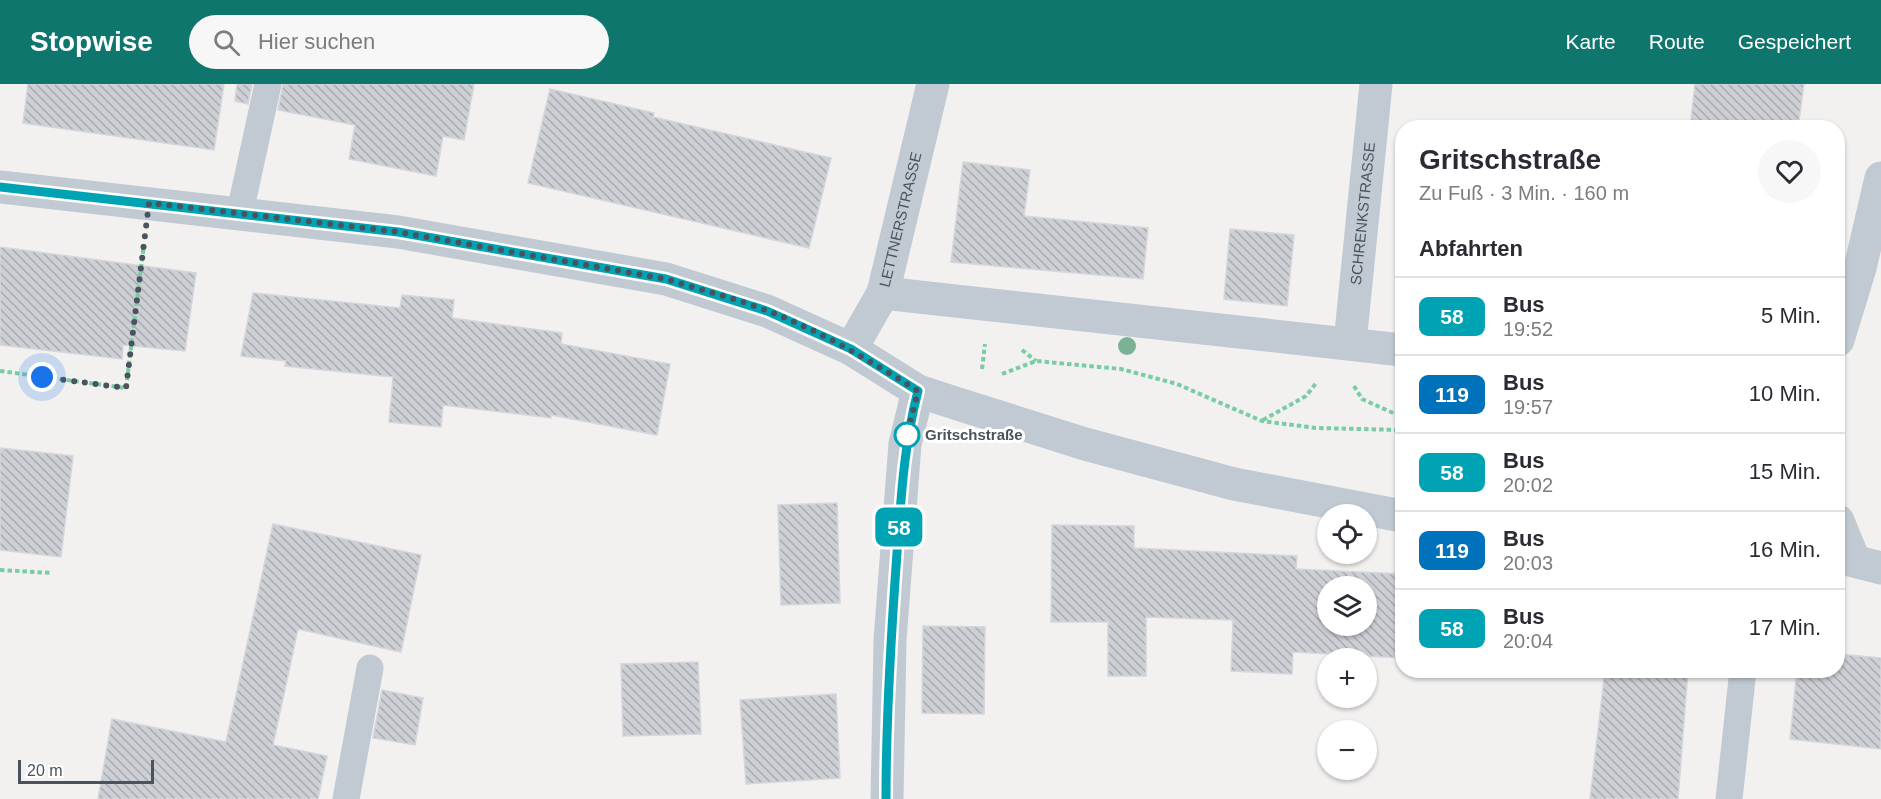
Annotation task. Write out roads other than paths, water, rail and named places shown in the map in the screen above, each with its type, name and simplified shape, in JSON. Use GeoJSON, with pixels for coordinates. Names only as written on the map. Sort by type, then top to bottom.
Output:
{"type":"FeatureCollection","features":[{"type":"Feature","properties":{"kind":"street","name":"LETTNERSTRASSE"},"geometry":{"type":"LineString","coordinates":[[851,349],[883,293],[933,84]]}},
{"type":"Feature","properties":{"kind":"street","name":"SCHRENKSTRASSE"},"geometry":{"type":"LineString","coordinates":[[1343,342],[1376,84]]}},
{"type":"Feature","properties":{"kind":"street"},"geometry":{"type":"LineString","coordinates":[[1845,317],[1860,268],[1881,178]]}},
{"type":"Feature","properties":{"kind":"street"},"geometry":{"type":"LineString","coordinates":[[0,187],[240,212],[398,232],[666,279],[767,311],[851,349],[918,391],[958,404],[1085,444],[1224,482],[1395,515]]}},
{"type":"Feature","properties":{"kind":"street"},"geometry":{"type":"LineString","coordinates":[[883,293],[1395,349]]}},
{"type":"Feature","properties":{"kind":"street"},"geometry":{"type":"LineString","coordinates":[[886,799],[890,640],[905,456],[918,391]]}},
{"type":"Feature","properties":{"kind":"street"},"geometry":{"type":"LineString","coordinates":[[1845,536],[1857,562]]}},
{"type":"Feature","properties":{"kind":"lane"},"geometry":{"type":"LineString","coordinates":[[240,212],[268,84]]}},
{"type":"Feature","properties":{"kind":"lane"},"geometry":{"type":"LineString","coordinates":[[346,799],[370,668]]}},
{"type":"Feature","properties":{"kind":"lane"},"geometry":{"type":"LineString","coordinates":[[1729,799],[1742,678]]}},
{"type":"Feature","properties":{"kind":"place","name":"Gritschstraße"},"geometry":{"type":"Point","coordinates":[907,435]}}]}
